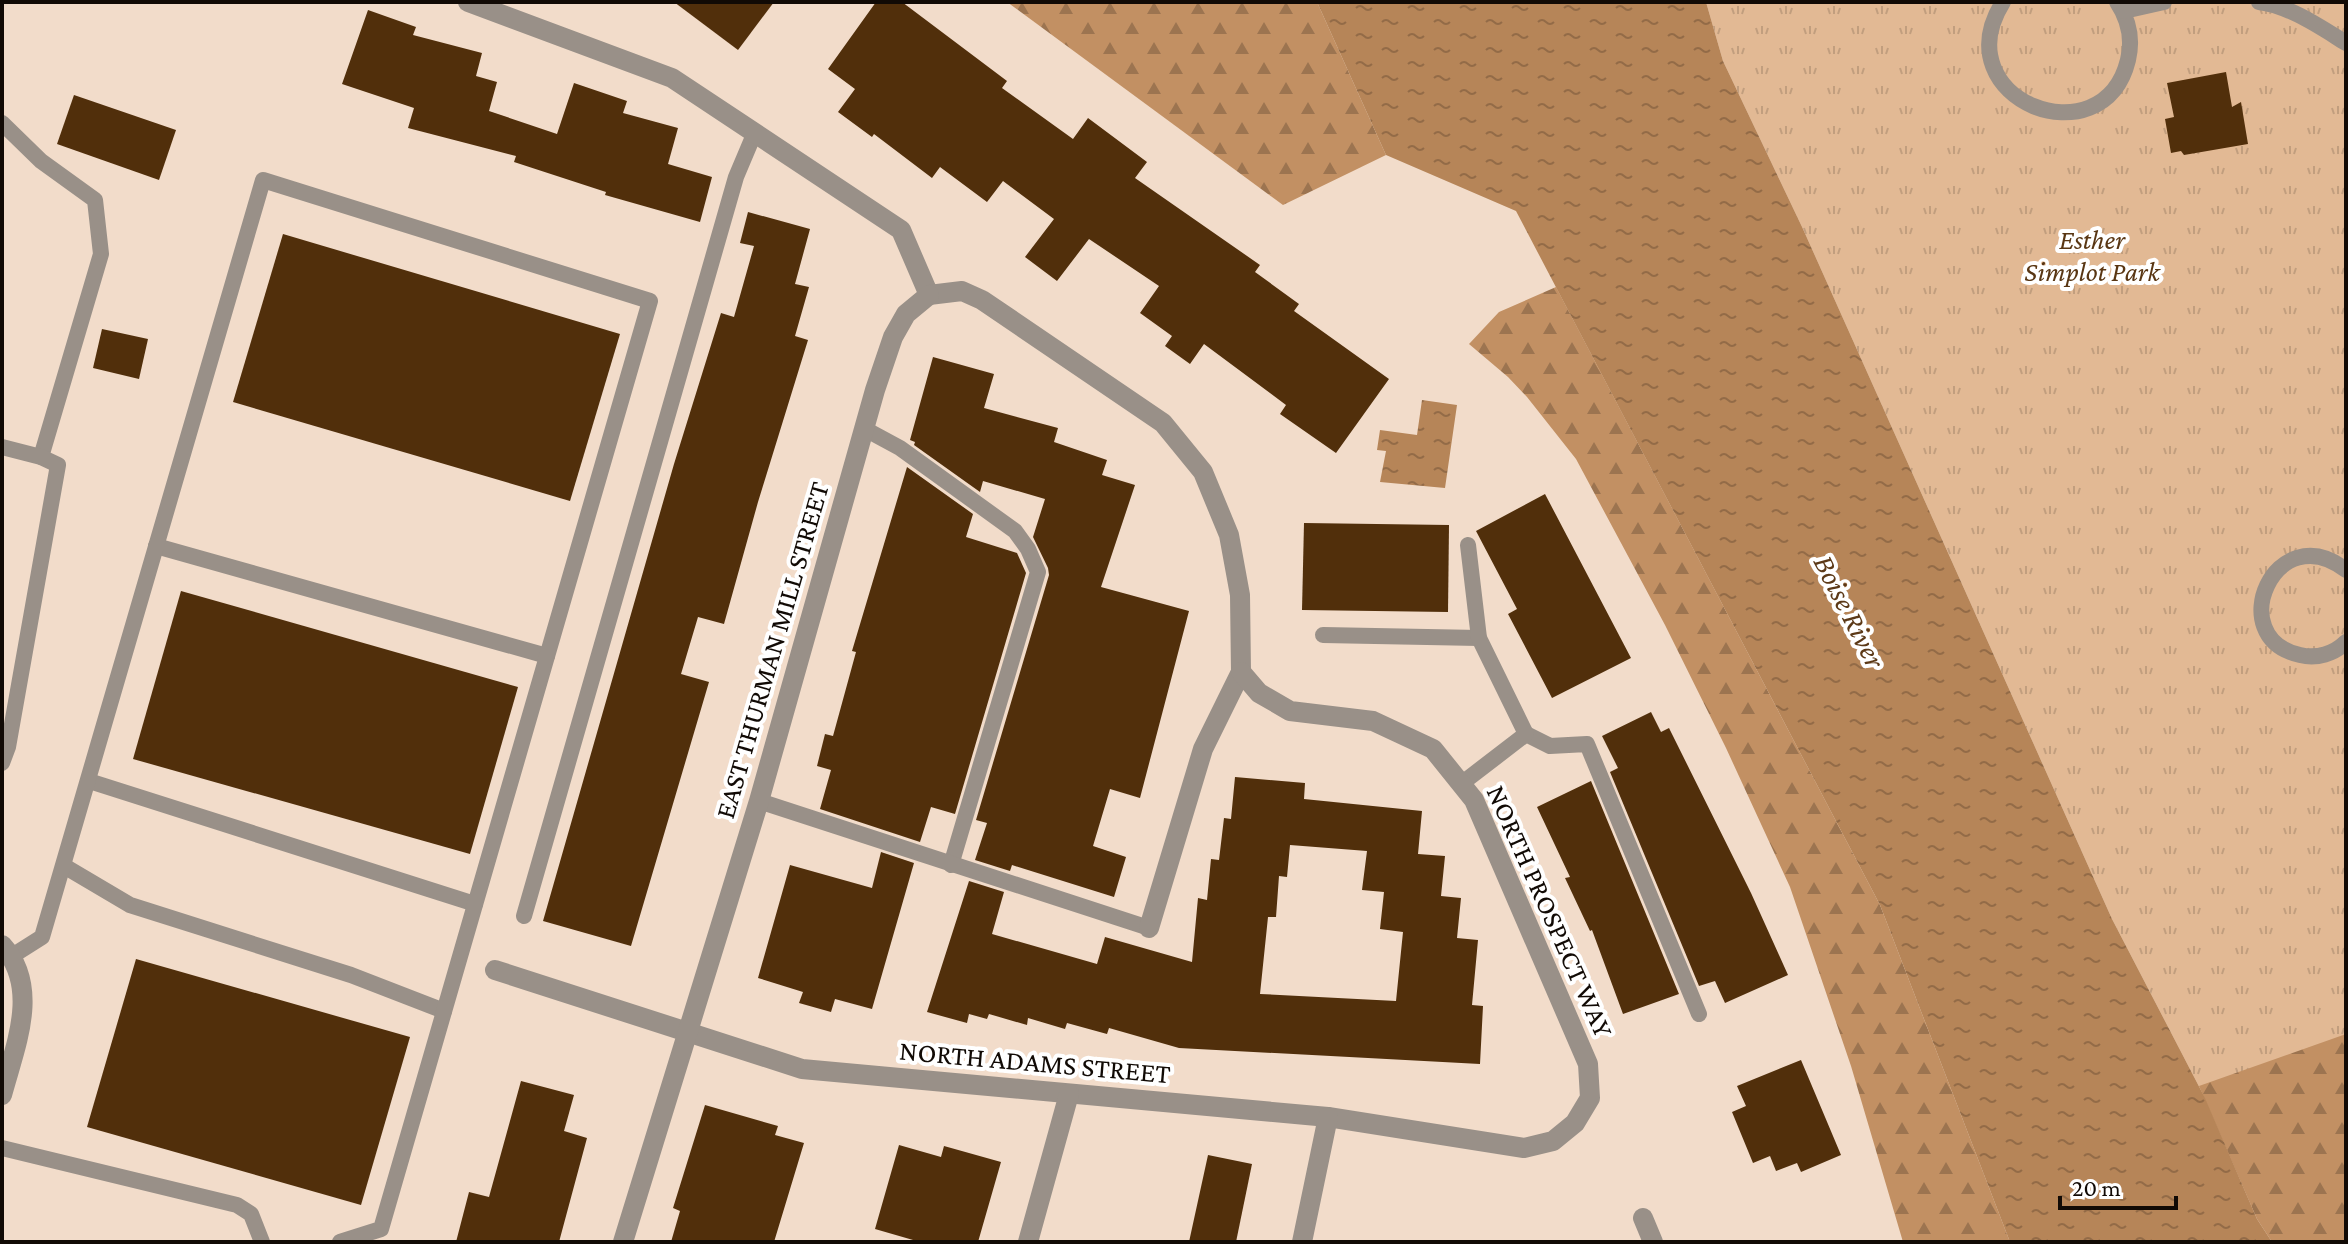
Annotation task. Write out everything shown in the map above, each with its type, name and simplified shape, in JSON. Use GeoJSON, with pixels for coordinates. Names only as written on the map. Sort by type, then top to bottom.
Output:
{"type":"FeatureCollection","features":[{"type":"Feature","properties":{"kind":"street"},"geometry":{"type":"LineString","coordinates":[[468,2],[672,78],[901,230],[929,295],[962,291],[982,300],[1163,423],[1203,472],[1229,535],[1240,595],[1241,672],[1203,749],[1149,928]]}},
{"type":"Feature","properties":{"kind":"street","name":"EAST THURMAN MILL STREET"},"geometry":{"type":"LineString","coordinates":[[623,1242],[759,801],[863,428],[893,337],[906,314],[929,295]]}},
{"type":"Feature","properties":{"kind":"street","name":"NORTH PROSPECT WAY"},"geometry":{"type":"LineString","coordinates":[[1241,672],[1259,693],[1290,711],[1373,721],[1433,749],[1474,800],[1588,1064],[1590,1098],[1575,1123]]}},
{"type":"Feature","properties":{"kind":"street"},"geometry":{"type":"LineString","coordinates":[[2,1095],[23,1015],[23,983],[7,951]]}},
{"type":"Feature","properties":{"kind":"street","name":"NORTH ADAMS STREET"},"geometry":{"type":"LineString","coordinates":[[495,970],[802,1069],[1328,1117],[1524,1148],[1553,1141],[1575,1123]]}},
{"type":"Feature","properties":{"kind":"street"},"geometry":{"type":"LineString","coordinates":[[1028,1242],[1069,1094]]}},
{"type":"Feature","properties":{"kind":"street"},"geometry":{"type":"LineString","coordinates":[[1302,1242],[1328,1117]]}},
{"type":"Feature","properties":{"kind":"street"},"geometry":{"type":"LineString","coordinates":[[1643,1218],[1653,1242]]}},
{"type":"Feature","properties":{"kind":"lane"},"geometry":{"type":"LineString","coordinates":[[2003,2],[1990,38],[1991,57],[1997,74],[2021,102],[2037,110],[2055,113],[2074,112],[2092,106],[2107,96],[2119,82],[2131,47],[2130,29],[2120,7],[2164,2]]}},
{"type":"Feature","properties":{"kind":"lane"},"geometry":{"type":"LineString","coordinates":[[2259,2],[2272,4],[2346,43]]}},
{"type":"Feature","properties":{"kind":"lane"},"geometry":{"type":"LineString","coordinates":[[2,123],[41,161],[95,200],[101,254],[41,457]]}},
{"type":"Feature","properties":{"kind":"lane"},"geometry":{"type":"LineString","coordinates":[[524,916],[736,177],[755,132]]}},
{"type":"Feature","properties":{"kind":"lane"},"geometry":{"type":"LineString","coordinates":[[7,951],[42,937],[263,180],[650,301],[381,1229],[340,1242]]}},
{"type":"Feature","properties":{"kind":"lane"},"geometry":{"type":"LineString","coordinates":[[863,428],[900,448],[1015,531],[1028,549],[1038,572],[951,865]]}},
{"type":"Feature","properties":{"kind":"lane"},"geometry":{"type":"LineString","coordinates":[[2,447],[41,457],[58,465],[8,747],[2,763]]}},
{"type":"Feature","properties":{"kind":"lane"},"geometry":{"type":"LineString","coordinates":[[1468,545],[1479,638],[1526,734],[1550,746],[1587,744],[1699,1014]]}},
{"type":"Feature","properties":{"kind":"lane"},"geometry":{"type":"LineString","coordinates":[[156,546],[547,656]]}},
{"type":"Feature","properties":{"kind":"lane"},"geometry":{"type":"LineString","coordinates":[[2346,570],[2330,559],[2313,555],[2296,558],[2280,566],[2268,579],[2261,596],[2261,613],[2266,630],[2291,653],[2309,657],[2327,655],[2346,642]]}},
{"type":"Feature","properties":{"kind":"lane"},"geometry":{"type":"LineString","coordinates":[[1323,635],[1479,638]]}},
{"type":"Feature","properties":{"kind":"lane"},"geometry":{"type":"LineString","coordinates":[[1461,784],[1526,734]]}},
{"type":"Feature","properties":{"kind":"lane"},"geometry":{"type":"LineString","coordinates":[[89,781],[475,904]]}},
{"type":"Feature","properties":{"kind":"lane"},"geometry":{"type":"LineString","coordinates":[[759,801],[1149,928]]}},
{"type":"Feature","properties":{"kind":"lane"},"geometry":{"type":"LineString","coordinates":[[64,866],[130,905],[351,975],[444,1011]]}},
{"type":"Feature","properties":{"kind":"lane"},"geometry":{"type":"LineString","coordinates":[[2,1148],[237,1205],[251,1214],[262,1242]]}},
{"type":"Feature","properties":{"kind":"green space"},"geometry":{"type":"Polygon","coordinates":[[[1007,2],[1317,2],[1386,155],[1283,205],[1007,2]]]}},
{"type":"Feature","properties":{"kind":"green space","name":"Esther Simplot Park"},"geometry":{"type":"Polygon","coordinates":[[[1706,2],[2346,2],[2346,1242],[2272,1242],[2205,1098],[2112,919],[1803,229],[1723,61],[1706,2]]]}},
{"type":"Feature","properties":{"kind":"green space"},"geometry":{"type":"Polygon","coordinates":[[[1556,287],[1880,905],[2010,1242],[1903,1242],[1851,1066],[1790,887],[1726,748],[1665,625],[1576,459],[1527,397],[1469,344],[1499,312],[1556,287]]]}},
{"type":"Feature","properties":{"kind":"green space"},"geometry":{"type":"Polygon","coordinates":[[[2346,1034],[2346,1242],[2272,1242],[2257,1219],[2199,1086],[2346,1034]]]}},
{"type":"Feature","properties":{"kind":"water","name":"Boise River"},"geometry":{"type":"Polygon","coordinates":[[[1317,2],[1706,2],[1723,61],[1803,229],[2112,919],[2205,1098],[2257,1219],[2272,1242],[2010,1242],[1880,905],[1516,211],[1386,155],[1317,2]]]}},
{"type":"Feature","properties":{"kind":"water"},"geometry":{"type":"Polygon","coordinates":[[[1422,400],[1457,405],[1445,488],[1380,482],[1386,451],[1377,450],[1380,430],[1417,435],[1422,400]]]}},
{"type":"Feature","properties":{"kind":"building"},"geometry":{"type":"Polygon","coordinates":[[[674,2],[774,2],[738,50],[674,2]]]}},
{"type":"Feature","properties":{"kind":"building"},"geometry":{"type":"Polygon","coordinates":[[[876,2],[902,2],[1007,81],[1002,88],[1073,139],[1088,118],[1147,162],[1135,178],[1260,265],[1255,272],[1299,304],[1294,311],[1389,379],[1336,453],[1280,414],[1286,405],[1204,344],[1190,364],[1165,346],[1172,336],[1140,313],[1159,286],[1089,239],[1057,281],[1025,257],[1054,219],[1003,181],[987,202],[940,167],[932,178],[874,134],[872,137],[838,112],[855,89],[828,69],[876,2]]]}},
{"type":"Feature","properties":{"kind":"building"},"geometry":{"type":"Polygon","coordinates":[[[368,10],[416,27],[413,35],[482,53],[476,76],[497,82],[489,111],[557,134],[574,83],[627,101],[623,113],[678,128],[668,164],[712,177],[700,222],[605,195],[606,192],[514,162],[516,156],[408,128],[414,108],[342,84],[368,10]]]}},
{"type":"Feature","properties":{"kind":"building"},"geometry":{"type":"Polygon","coordinates":[[[2226,72],[2232,107],[2241,102],[2248,144],[2184,155],[2181,151],[2171,153],[2165,119],[2174,117],[2167,83],[2226,72]]]}},
{"type":"Feature","properties":{"kind":"building"},"geometry":{"type":"Polygon","coordinates":[[[74,95],[176,130],[159,180],[57,144],[74,95]]]}},
{"type":"Feature","properties":{"kind":"building"},"geometry":{"type":"Polygon","coordinates":[[[748,212],[810,229],[795,284],[809,287],[795,336],[808,340],[724,624],[698,617],[681,674],[709,682],[631,946],[543,921],[674,464],[721,313],[734,317],[754,246],[740,243],[748,212]]]}},
{"type":"Feature","properties":{"kind":"building"},"geometry":{"type":"Polygon","coordinates":[[[283,234],[620,334],[570,501],[233,402],[283,234]]]}},
{"type":"Feature","properties":{"kind":"building"},"geometry":{"type":"Polygon","coordinates":[[[102,329],[148,339],[139,379],[93,368],[102,329]]]}},
{"type":"Feature","properties":{"kind":"building"},"geometry":{"type":"Polygon","coordinates":[[[933,357],[994,374],[984,408],[1058,428],[1054,442],[1107,460],[1102,475],[1135,485],[1101,587],[1189,611],[1140,798],[1110,789],[1093,846],[1126,857],[1114,897],[1012,865],[1010,871],[975,860],[987,823],[976,820],[1049,575],[1033,537],[1045,499],[983,481],[980,492],[910,440],[933,357]]]}},
{"type":"Feature","properties":{"kind":"building"},"geometry":{"type":"Polygon","coordinates":[[[907,467],[973,514],[966,537],[1017,553],[1026,573],[955,814],[931,807],[920,842],[820,809],[831,770],[817,766],[825,734],[833,736],[856,652],[852,651],[907,467]]]}},
{"type":"Feature","properties":{"kind":"building"},"geometry":{"type":"Polygon","coordinates":[[[1545,494],[1631,658],[1552,698],[1508,614],[1517,609],[1476,531],[1545,494]]]}},
{"type":"Feature","properties":{"kind":"building"},"geometry":{"type":"Polygon","coordinates":[[[1304,523],[1449,525],[1448,612],[1302,610],[1304,523]]]}},
{"type":"Feature","properties":{"kind":"building"},"geometry":{"type":"Polygon","coordinates":[[[181,591],[518,687],[470,854],[133,759],[181,591]]]}},
{"type":"Feature","properties":{"kind":"building"},"geometry":{"type":"Polygon","coordinates":[[[1651,712],[1661,732],[1669,728],[1788,975],[1725,1003],[1715,981],[1699,986],[1610,772],[1618,768],[1602,736],[1651,712]]]}},
{"type":"Feature","properties":{"kind":"building"},"geometry":{"type":"Polygon","coordinates":[[[1235,777],[1305,783],[1304,799],[1422,811],[1418,854],[1445,856],[1441,896],[1461,898],[1457,938],[1478,940],[1472,1005],[1483,1006],[1480,1064],[1179,1048],[1109,1028],[1107,1034],[1067,1023],[1065,1029],[1028,1018],[1027,1025],[989,1014],[987,1019],[969,1014],[967,1023],[927,1012],[969,881],[1004,892],[992,934],[1097,964],[1105,937],[1192,962],[1198,898],[1207,900],[1211,859],[1219,860],[1224,818],[1231,819],[1235,777]],[[1290,845],[1287,877],[1279,876],[1276,917],[1268,917],[1260,994],[1396,1001],[1403,932],[1380,929],[1384,892],[1362,890],[1367,851],[1290,845]]]}},
{"type":"Feature","properties":{"kind":"building"},"geometry":{"type":"Polygon","coordinates":[[[1591,781],[1679,994],[1623,1014],[1592,930],[1565,878],[1570,877],[1537,807],[1591,781]]]}},
{"type":"Feature","properties":{"kind":"building"},"geometry":{"type":"Polygon","coordinates":[[[881,852],[914,863],[872,1009],[835,999],[831,1012],[799,1003],[803,992],[758,978],[790,865],[872,888],[881,852]]]}},
{"type":"Feature","properties":{"kind":"building"},"geometry":{"type":"Polygon","coordinates":[[[136,959],[410,1037],[361,1205],[87,1127],[136,959]]]}},
{"type":"Feature","properties":{"kind":"building"},"geometry":{"type":"Polygon","coordinates":[[[1801,1060],[1841,1155],[1801,1172],[1797,1163],[1776,1171],[1770,1156],[1753,1163],[1732,1112],[1746,1106],[1737,1086],[1801,1060]]]}},
{"type":"Feature","properties":{"kind":"building"},"geometry":{"type":"Polygon","coordinates":[[[521,1081],[574,1095],[564,1131],[587,1138],[559,1242],[456,1242],[469,1192],[489,1197],[521,1081]]]}},
{"type":"Feature","properties":{"kind":"building"},"geometry":{"type":"Polygon","coordinates":[[[705,1105],[778,1126],[775,1135],[804,1143],[774,1242],[671,1242],[680,1211],[673,1208],[705,1105]]]}},
{"type":"Feature","properties":{"kind":"building"},"geometry":{"type":"Polygon","coordinates":[[[899,1145],[941,1157],[944,1146],[1001,1162],[978,1242],[920,1242],[875,1229],[899,1145]]]}},
{"type":"Feature","properties":{"kind":"building"},"geometry":{"type":"Polygon","coordinates":[[[1208,1155],[1252,1164],[1236,1242],[1189,1242],[1208,1155]]]}}]}
